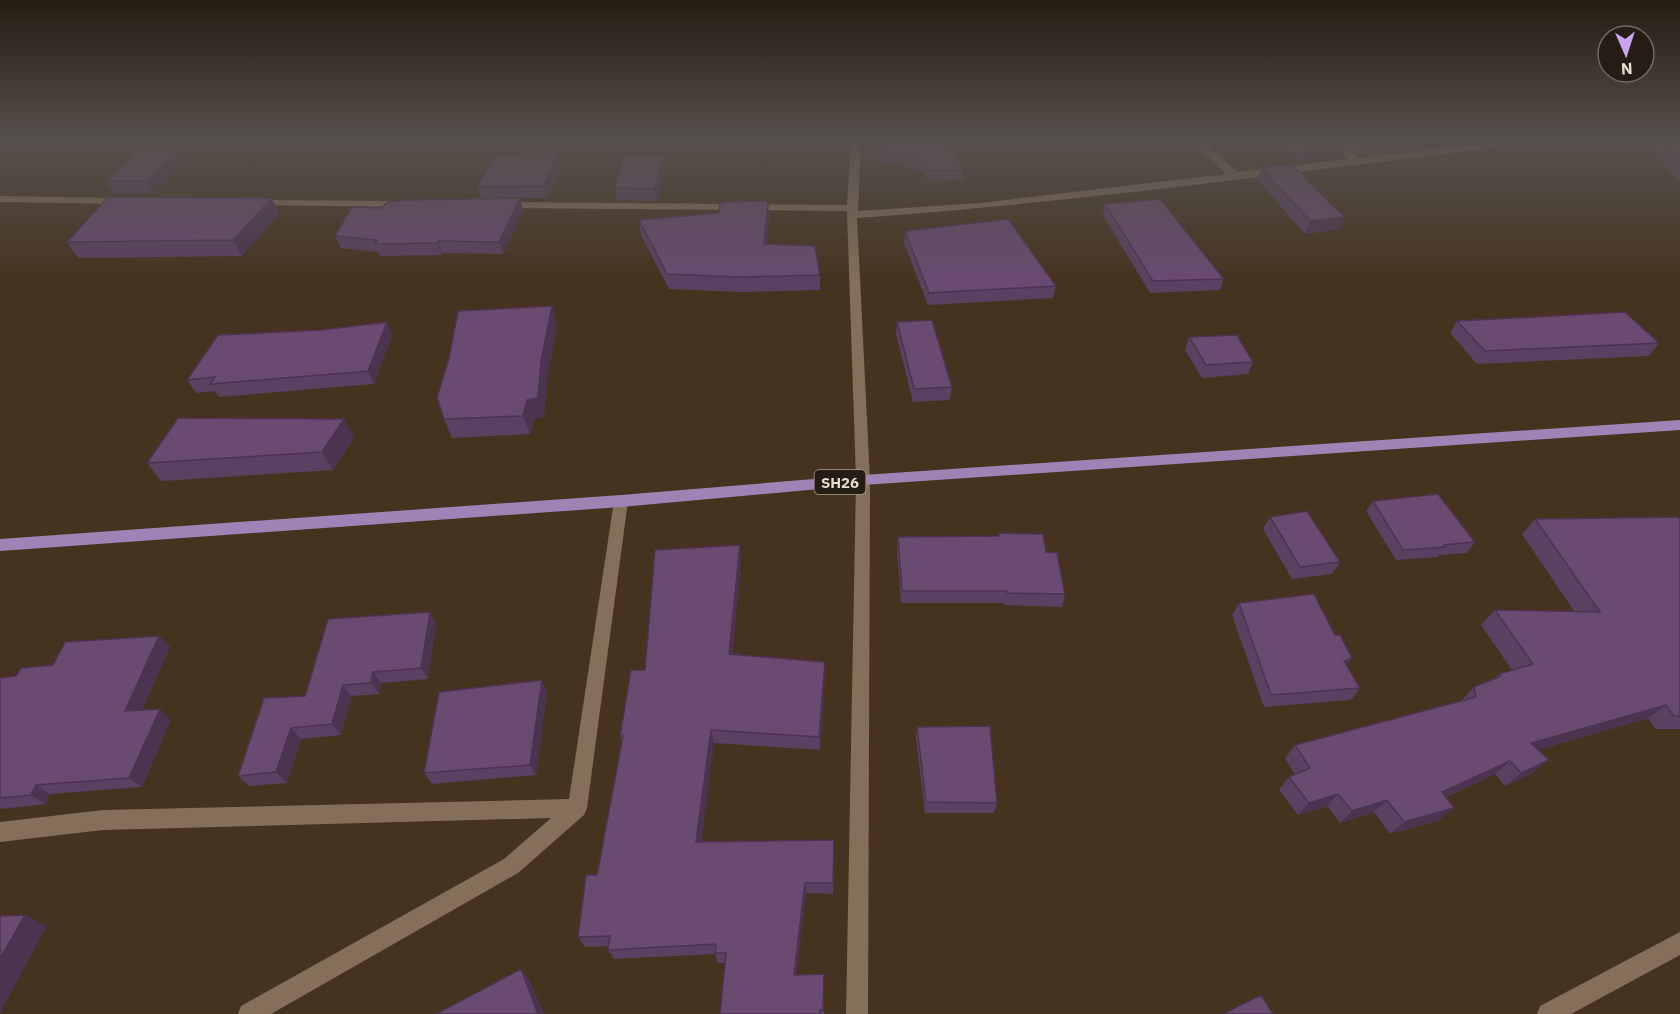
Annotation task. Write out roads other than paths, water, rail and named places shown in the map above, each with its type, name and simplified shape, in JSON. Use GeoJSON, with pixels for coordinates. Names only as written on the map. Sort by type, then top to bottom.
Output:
{"type":"FeatureCollection","features":[{"type":"Feature","properties":{"kind":"main road","name":"SH26"},"geometry":{"type":"LineString","coordinates":[[0,545],[621,501],[863,480],[1680,425]]}},
{"type":"Feature","properties":{"kind":"street"},"geometry":{"type":"LineString","coordinates":[[853,188],[852,212],[863,480],[857,1014]]}},
{"type":"Feature","properties":{"kind":"street"},"geometry":{"type":"LineString","coordinates":[[487,205],[852,212],[980,206],[1136,188]]}},
{"type":"Feature","properties":{"kind":"street"},"geometry":{"type":"LineString","coordinates":[[0,199],[140,202]]}},
{"type":"Feature","properties":{"kind":"street"},"geometry":{"type":"LineString","coordinates":[[244,203],[416,205]]}},
{"type":"Feature","properties":{"kind":"street"},"geometry":{"type":"LineString","coordinates":[[249,1014],[511,866],[577,808],[621,501]]}},
{"type":"Feature","properties":{"kind":"street"},"geometry":{"type":"LineString","coordinates":[[0,832],[103,820],[577,808]]}},
{"type":"Feature","properties":{"kind":"street"},"geometry":{"type":"LineString","coordinates":[[1555,1012],[1680,943]]}}]}
